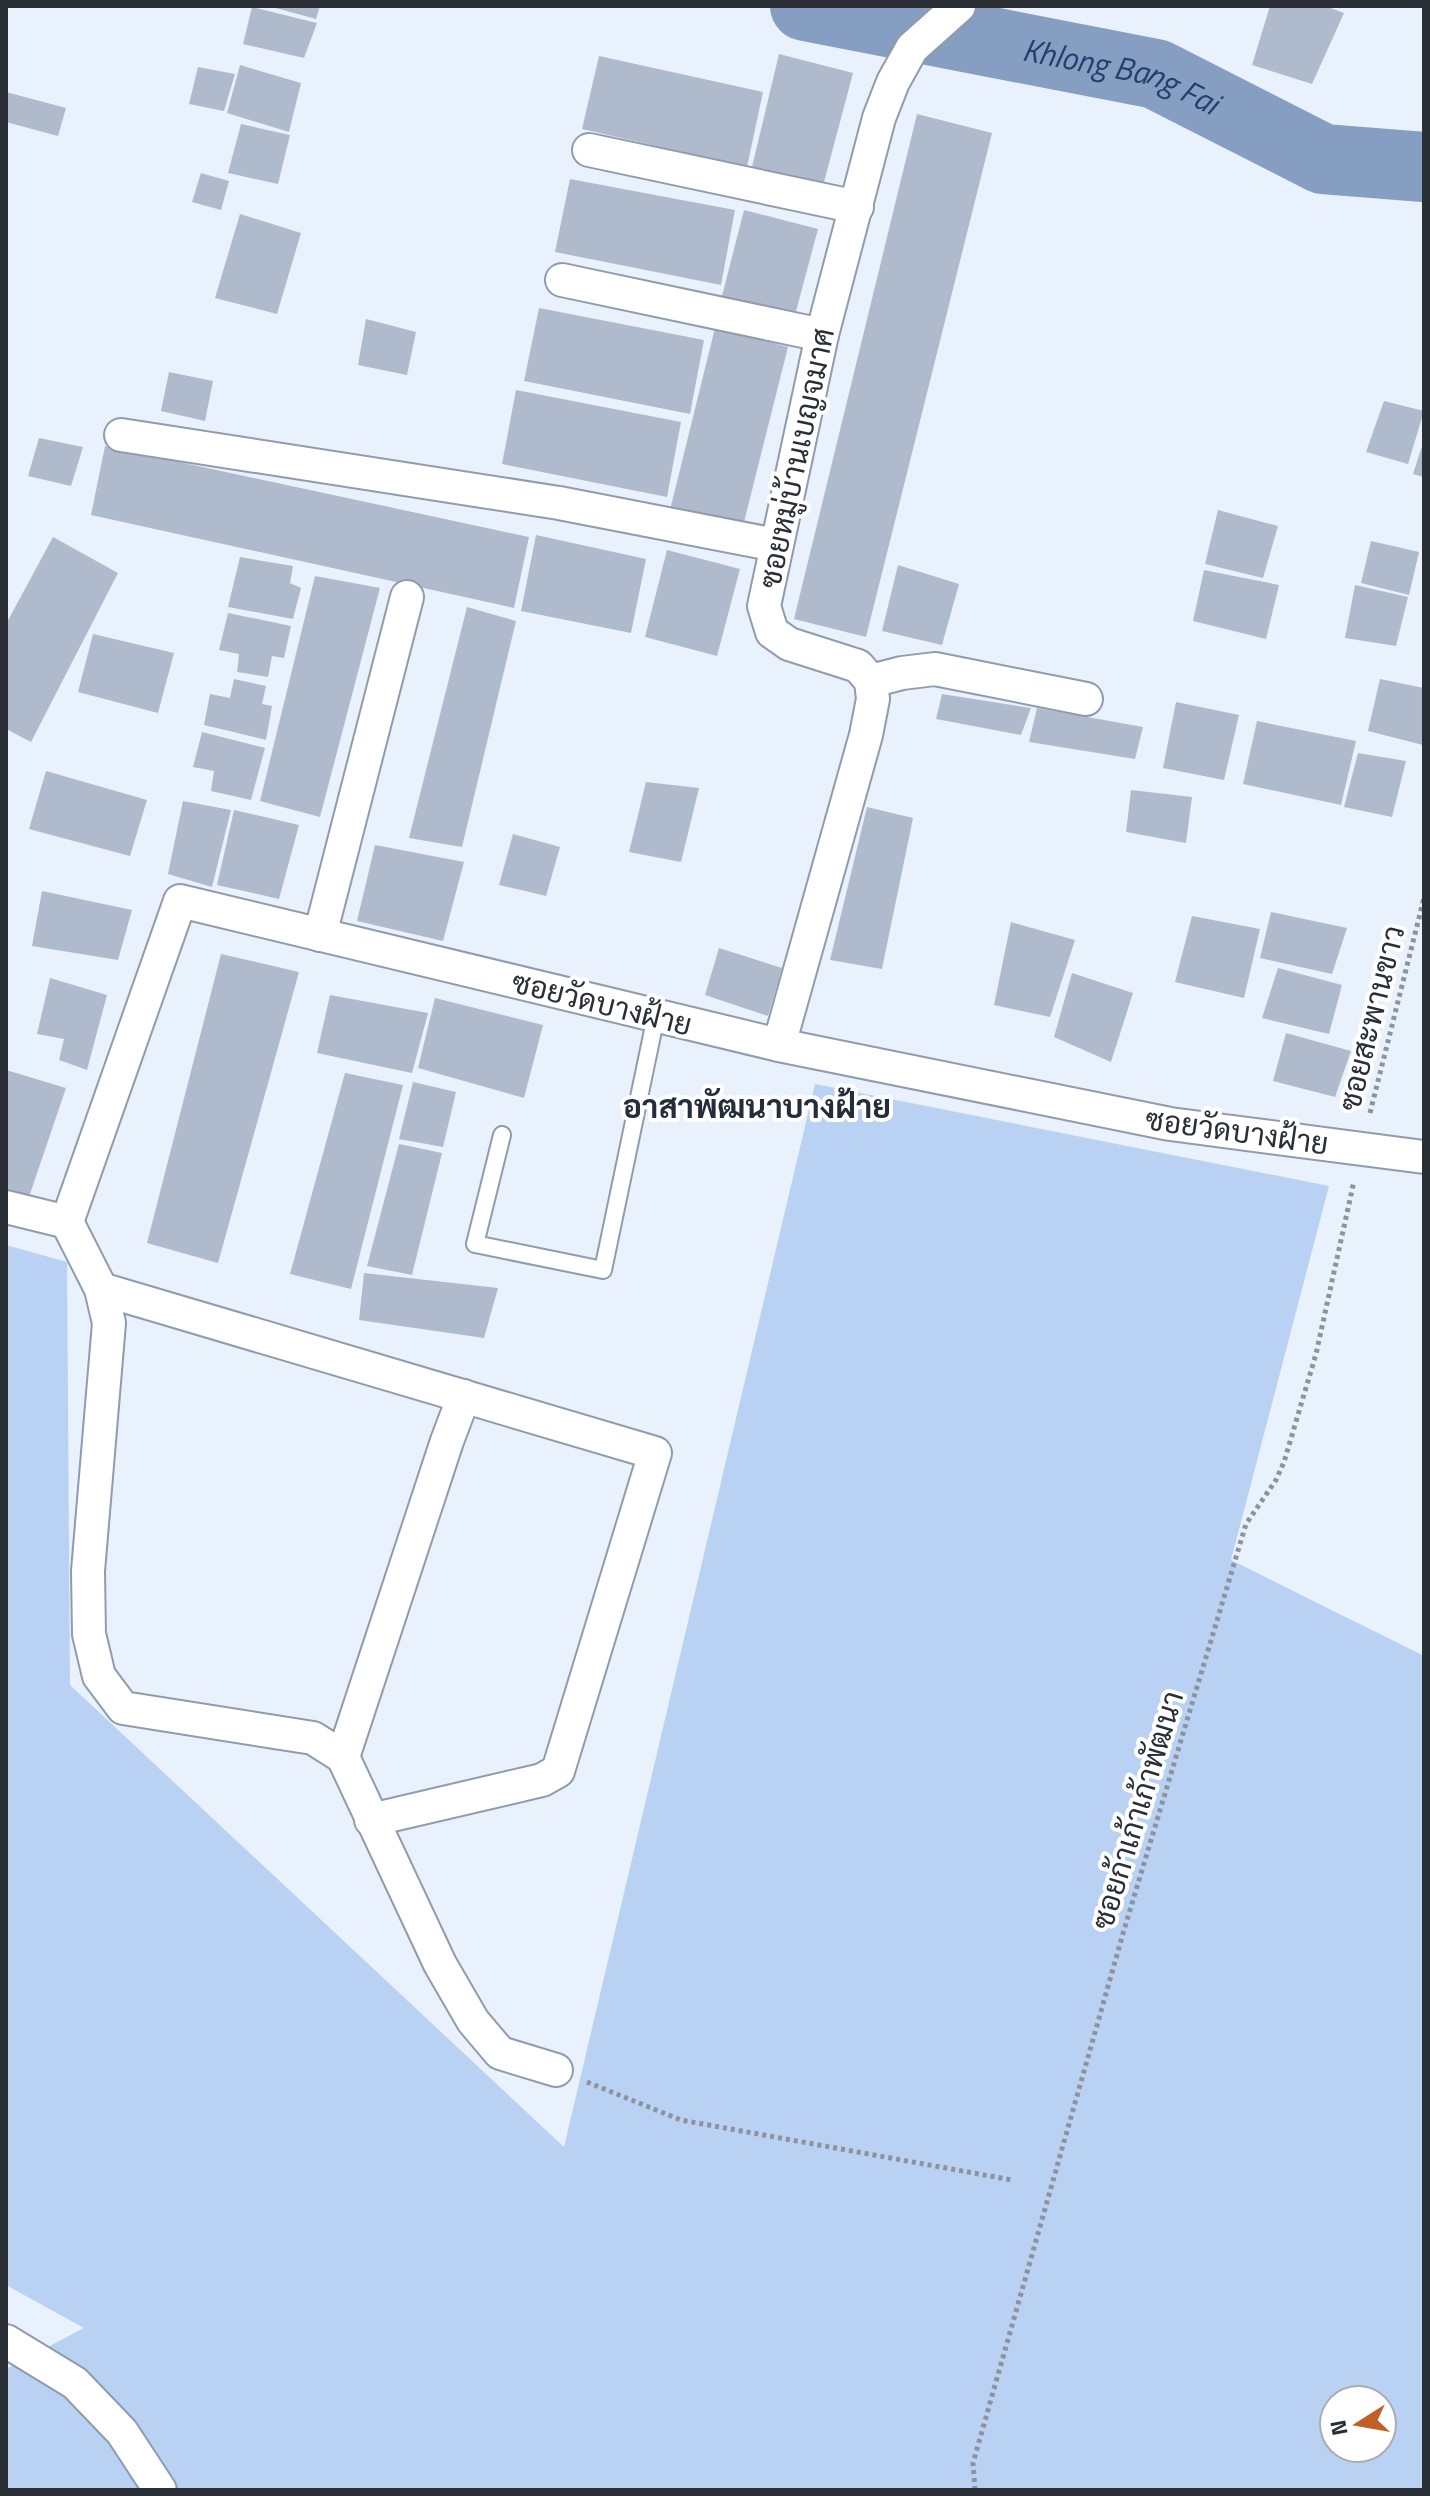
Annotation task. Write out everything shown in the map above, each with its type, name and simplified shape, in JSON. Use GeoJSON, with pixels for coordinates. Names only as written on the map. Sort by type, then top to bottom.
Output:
{"type":"FeatureCollection","features":[{"type":"Feature","properties":{"kind":"street","name":"ซอยหมู่บ้านเบญจมาศ"},"geometry":{"type":"LineString","coordinates":[[871,681],[858,666],[789,644],[772,632],[764,606],[822,335],[879,118],[893,82],[912,48],[959,6]]}},
{"type":"Feature","properties":{"kind":"street"},"geometry":{"type":"LineString","coordinates":[[589,150],[857,207]]}},
{"type":"Feature","properties":{"kind":"street"},"geometry":{"type":"LineString","coordinates":[[562,280],[822,335]]}},
{"type":"Feature","properties":{"kind":"street"},"geometry":{"type":"LineString","coordinates":[[121,435],[559,503],[776,545]]}},
{"type":"Feature","properties":{"kind":"street"},"geometry":{"type":"LineString","coordinates":[[320,935],[407,597]]}},
{"type":"Feature","properties":{"kind":"street"},"geometry":{"type":"LineString","coordinates":[[779,1045],[866,735],[873,699],[871,681],[935,669],[1086,699]]}},
{"type":"Feature","properties":{"kind":"street","name":"ซอยวัดบางฝ้าย"},"geometry":{"type":"LineString","coordinates":[[67,1222],[180,901],[779,1045],[1170,1124],[1424,1157]]}},
{"type":"Feature","properties":{"kind":"street"},"geometry":{"type":"LineString","coordinates":[[6,1207],[67,1222],[101,1289],[109,1323],[88,1571],[89,1634],[99,1676],[123,1708],[313,1738],[343,1757],[440,1964],[473,2021],[500,2053],[556,2070]]}},
{"type":"Feature","properties":{"kind":"street"},"geometry":{"type":"LineString","coordinates":[[101,1289],[655,1453],[558,1771],[542,1780],[371,1820]]}},
{"type":"Feature","properties":{"kind":"street"},"geometry":{"type":"LineString","coordinates":[[343,1757],[464,1396]]}},
{"type":"Feature","properties":{"kind":"street"},"geometry":{"type":"LineString","coordinates":[[6,2341],[75,2383],[122,2432],[160,2490]]}},
{"type":"Feature","properties":{"kind":"lane"},"geometry":{"type":"LineString","coordinates":[[502,1135],[475,1244],[603,1270],[656,1016]]}},
{"type":"Feature","properties":{"kind":"path","name":"ซอยสะพานขาว"},"geometry":{"type":"LineString","coordinates":[[1361,1149],[1424,898]]}},
{"type":"Feature","properties":{"kind":"path","name":"ซอยก้าเก้าเก้าพัฒนา"},"geometry":{"type":"LineString","coordinates":[[975,2490],[973,2463],[1124,1930],[1246,1524],[1276,1480],[1284,1462],[1316,1354],[1361,1149]]}},
{"type":"Feature","properties":{"kind":"path"},"geometry":{"type":"LineString","coordinates":[[556,2070],[681,2120],[1012,2180]]}},
{"type":"Feature","properties":{"kind":"shaded area"},"geometry":{"type":"Polygon","coordinates":[[[815,1084],[1329,1186],[1231,1560],[1424,1656],[1424,2490],[6,2490],[6,2369],[84,2328],[6,2285],[6,1245],[67,1262],[70,1685],[564,2147],[815,1084]]]}},
{"type":"Feature","properties":{"kind":"building"},"geometry":{"type":"Polygon","coordinates":[[[268,6],[320,6],[316,19],[268,6]]]}},
{"type":"Feature","properties":{"kind":"building"},"geometry":{"type":"Polygon","coordinates":[[[1270,6],[1325,6],[1344,13],[1312,84],[1252,65],[1270,6]]]}},
{"type":"Feature","properties":{"kind":"building"},"geometry":{"type":"Polygon","coordinates":[[[252,7],[317,23],[304,58],[243,44],[252,7]]]}},
{"type":"Feature","properties":{"kind":"building"},"geometry":{"type":"Polygon","coordinates":[[[779,54],[853,73],[823,186],[752,167],[779,54]]]}},
{"type":"Feature","properties":{"kind":"building"},"geometry":{"type":"Polygon","coordinates":[[[599,56],[763,92],[747,167],[582,129],[599,56]]]}},
{"type":"Feature","properties":{"kind":"building"},"geometry":{"type":"Polygon","coordinates":[[[240,65],[301,83],[289,132],[227,113],[240,65]]]}},
{"type":"Feature","properties":{"kind":"building"},"geometry":{"type":"Polygon","coordinates":[[[198,67],[235,74],[224,111],[189,104],[198,67]]]}},
{"type":"Feature","properties":{"kind":"building"},"geometry":{"type":"Polygon","coordinates":[[[6,92],[66,108],[58,136],[6,122],[6,92]]]}},
{"type":"Feature","properties":{"kind":"building"},"geometry":{"type":"Polygon","coordinates":[[[917,114],[992,133],[866,637],[794,619],[917,114]]]}},
{"type":"Feature","properties":{"kind":"building"},"geometry":{"type":"Polygon","coordinates":[[[241,124],[290,135],[278,184],[228,173],[241,124]]]}},
{"type":"Feature","properties":{"kind":"building"},"geometry":{"type":"Polygon","coordinates":[[[201,173],[229,181],[221,210],[192,202],[201,173]]]}},
{"type":"Feature","properties":{"kind":"building"},"geometry":{"type":"Polygon","coordinates":[[[570,179],[735,210],[721,285],[555,252],[570,179]]]}},
{"type":"Feature","properties":{"kind":"building"},"geometry":{"type":"Polygon","coordinates":[[[744,210],[818,229],[795,315],[722,296],[744,210]]]}},
{"type":"Feature","properties":{"kind":"building"},"geometry":{"type":"Polygon","coordinates":[[[240,214],[301,233],[277,314],[215,298],[240,214]]]}},
{"type":"Feature","properties":{"kind":"building"},"geometry":{"type":"Polygon","coordinates":[[[539,308],[704,340],[690,414],[524,381],[539,308]]]}},
{"type":"Feature","properties":{"kind":"building"},"geometry":{"type":"Polygon","coordinates":[[[366,319],[416,332],[407,375],[358,365],[366,319]]]}},
{"type":"Feature","properties":{"kind":"building"},"geometry":{"type":"Polygon","coordinates":[[[715,328],[788,347],[741,534],[669,514],[715,328]]]}},
{"type":"Feature","properties":{"kind":"building"},"geometry":{"type":"Polygon","coordinates":[[[169,372],[213,381],[205,421],[161,411],[169,372]]]}},
{"type":"Feature","properties":{"kind":"building"},"geometry":{"type":"Polygon","coordinates":[[[516,390],[681,422],[667,497],[502,464],[516,390]]]}},
{"type":"Feature","properties":{"kind":"building"},"geometry":{"type":"Polygon","coordinates":[[[1384,401],[1424,411],[1408,464],[1366,452],[1384,401]]]}},
{"type":"Feature","properties":{"kind":"building"},"geometry":{"type":"Polygon","coordinates":[[[39,438],[83,447],[71,486],[28,476],[39,438]]]}},
{"type":"Feature","properties":{"kind":"building"},"geometry":{"type":"Polygon","coordinates":[[[1424,440],[1424,477],[1413,474],[1424,440]]]}},
{"type":"Feature","properties":{"kind":"building"},"geometry":{"type":"Polygon","coordinates":[[[105,446],[529,537],[514,608],[91,515],[105,446]]]}},
{"type":"Feature","properties":{"kind":"building"},"geometry":{"type":"Polygon","coordinates":[[[1218,510],[1278,526],[1263,578],[1205,564],[1218,510]]]}},
{"type":"Feature","properties":{"kind":"building"},"geometry":{"type":"Polygon","coordinates":[[[536,535],[646,559],[631,633],[521,611],[536,535]]]}},
{"type":"Feature","properties":{"kind":"building"},"geometry":{"type":"Polygon","coordinates":[[[53,537],[118,573],[31,742],[6,729],[6,624],[53,537]]]}},
{"type":"Feature","properties":{"kind":"building"},"geometry":{"type":"Polygon","coordinates":[[[1371,541],[1419,552],[1409,595],[1361,583],[1371,541]]]}},
{"type":"Feature","properties":{"kind":"building"},"geometry":{"type":"Polygon","coordinates":[[[667,550],[740,569],[717,656],[645,637],[667,550]]]}},
{"type":"Feature","properties":{"kind":"building"},"geometry":{"type":"Polygon","coordinates":[[[240,557],[293,566],[290,583],[301,588],[293,619],[228,607],[240,557]]]}},
{"type":"Feature","properties":{"kind":"building"},"geometry":{"type":"Polygon","coordinates":[[[898,565],[959,584],[942,645],[882,631],[898,565]]]}},
{"type":"Feature","properties":{"kind":"building"},"geometry":{"type":"Polygon","coordinates":[[[1204,570],[1279,585],[1266,639],[1193,621],[1204,570]]]}},
{"type":"Feature","properties":{"kind":"building"},"geometry":{"type":"Polygon","coordinates":[[[315,576],[380,588],[320,817],[260,801],[315,576]]]}},
{"type":"Feature","properties":{"kind":"building"},"geometry":{"type":"Polygon","coordinates":[[[1355,585],[1408,597],[1396,646],[1345,638],[1355,585]]]}},
{"type":"Feature","properties":{"kind":"building"},"geometry":{"type":"Polygon","coordinates":[[[467,607],[516,621],[462,847],[409,838],[467,607]]]}},
{"type":"Feature","properties":{"kind":"building"},"geometry":{"type":"Polygon","coordinates":[[[228,613],[291,626],[284,658],[272,656],[268,677],[237,672],[239,654],[219,650],[228,613]]]}},
{"type":"Feature","properties":{"kind":"building"},"geometry":{"type":"Polygon","coordinates":[[[93,634],[174,653],[158,713],[78,692],[93,634]]]}},
{"type":"Feature","properties":{"kind":"building"},"geometry":{"type":"Polygon","coordinates":[[[234,679],[266,686],[262,704],[272,706],[266,740],[204,725],[210,694],[230,698],[234,679]]]}},
{"type":"Feature","properties":{"kind":"building"},"geometry":{"type":"Polygon","coordinates":[[[1380,679],[1424,688],[1423,745],[1368,731],[1380,679]]]}},
{"type":"Feature","properties":{"kind":"building"},"geometry":{"type":"Polygon","coordinates":[[[942,694],[1031,708],[1021,735],[936,719],[942,694]]]}},
{"type":"Feature","properties":{"kind":"building"},"geometry":{"type":"Polygon","coordinates":[[[1176,702],[1239,715],[1224,780],[1163,768],[1176,702]]]}},
{"type":"Feature","properties":{"kind":"building"},"geometry":{"type":"Polygon","coordinates":[[[1037,708],[1143,727],[1135,759],[1029,742],[1037,708]]]}},
{"type":"Feature","properties":{"kind":"building"},"geometry":{"type":"Polygon","coordinates":[[[1257,721],[1356,741],[1341,805],[1243,784],[1257,721]]]}},
{"type":"Feature","properties":{"kind":"building"},"geometry":{"type":"Polygon","coordinates":[[[202,732],[265,748],[251,800],[211,791],[214,771],[193,767],[202,732]]]}},
{"type":"Feature","properties":{"kind":"building"},"geometry":{"type":"Polygon","coordinates":[[[1358,753],[1406,761],[1392,817],[1344,807],[1358,753]]]}},
{"type":"Feature","properties":{"kind":"building"},"geometry":{"type":"Polygon","coordinates":[[[46,771],[147,800],[130,856],[29,829],[46,771]]]}},
{"type":"Feature","properties":{"kind":"building"},"geometry":{"type":"Polygon","coordinates":[[[646,782],[699,788],[681,862],[629,852],[646,782]]]}},
{"type":"Feature","properties":{"kind":"building"},"geometry":{"type":"Polygon","coordinates":[[[1131,790],[1192,797],[1186,843],[1126,832],[1131,790]]]}},
{"type":"Feature","properties":{"kind":"building"},"geometry":{"type":"Polygon","coordinates":[[[183,801],[231,810],[212,887],[168,874],[183,801]]]}},
{"type":"Feature","properties":{"kind":"building"},"geometry":{"type":"Polygon","coordinates":[[[867,807],[913,818],[882,969],[830,960],[867,807]]]}},
{"type":"Feature","properties":{"kind":"building"},"geometry":{"type":"Polygon","coordinates":[[[234,810],[299,825],[279,899],[217,885],[234,810]]]}},
{"type":"Feature","properties":{"kind":"building"},"geometry":{"type":"Polygon","coordinates":[[[513,834],[560,847],[546,896],[499,885],[513,834]]]}},
{"type":"Feature","properties":{"kind":"building"},"geometry":{"type":"Polygon","coordinates":[[[375,845],[464,862],[443,941],[357,921],[375,845]]]}},
{"type":"Feature","properties":{"kind":"building"},"geometry":{"type":"Polygon","coordinates":[[[42,891],[132,910],[118,960],[32,946],[42,891]]]}},
{"type":"Feature","properties":{"kind":"building"},"geometry":{"type":"Polygon","coordinates":[[[1271,912],[1347,928],[1332,974],[1260,958],[1271,912]]]}},
{"type":"Feature","properties":{"kind":"building"},"geometry":{"type":"Polygon","coordinates":[[[1192,916],[1260,929],[1244,998],[1175,982],[1192,916]]]}},
{"type":"Feature","properties":{"kind":"building"},"geometry":{"type":"Polygon","coordinates":[[[1011,922],[1075,940],[1050,1017],[994,1005],[1011,922]]]}},
{"type":"Feature","properties":{"kind":"building"},"geometry":{"type":"Polygon","coordinates":[[[719,948],[782,968],[768,1016],[705,995],[719,948]]]}},
{"type":"Feature","properties":{"kind":"building"},"geometry":{"type":"Polygon","coordinates":[[[221,954],[299,972],[218,1263],[147,1243],[221,954]]]}},
{"type":"Feature","properties":{"kind":"building"},"geometry":{"type":"Polygon","coordinates":[[[1278,968],[1342,985],[1329,1034],[1262,1018],[1278,968]]]}},
{"type":"Feature","properties":{"kind":"building"},"geometry":{"type":"Polygon","coordinates":[[[1072,973],[1133,993],[1111,1062],[1054,1037],[1072,973]]]}},
{"type":"Feature","properties":{"kind":"building"},"geometry":{"type":"Polygon","coordinates":[[[50,978],[107,995],[87,1070],[59,1060],[64,1039],[37,1034],[50,978]]]}},
{"type":"Feature","properties":{"kind":"building"},"geometry":{"type":"Polygon","coordinates":[[[330,995],[428,1013],[412,1073],[317,1053],[330,995]]]}},
{"type":"Feature","properties":{"kind":"building"},"geometry":{"type":"Polygon","coordinates":[[[435,998],[543,1025],[524,1098],[418,1068],[435,998]]]}},
{"type":"Feature","properties":{"kind":"building"},"geometry":{"type":"Polygon","coordinates":[[[1286,1033],[1351,1051],[1335,1097],[1273,1081],[1286,1033]]]}},
{"type":"Feature","properties":{"kind":"building"},"geometry":{"type":"Polygon","coordinates":[[[6,1070],[66,1088],[29,1197],[6,1192],[6,1070]]]}},
{"type":"Feature","properties":{"kind":"building"},"geometry":{"type":"Polygon","coordinates":[[[345,1073],[403,1085],[351,1289],[290,1274],[345,1073]]]}},
{"type":"Feature","properties":{"kind":"building"},"geometry":{"type":"Polygon","coordinates":[[[413,1082],[456,1092],[443,1147],[399,1139],[413,1082]]]}},
{"type":"Feature","properties":{"kind":"building"},"geometry":{"type":"Polygon","coordinates":[[[399,1144],[442,1153],[412,1275],[367,1266],[399,1144]]]}},
{"type":"Feature","properties":{"kind":"building"},"geometry":{"type":"Polygon","coordinates":[[[364,1273],[498,1288],[484,1338],[359,1320],[364,1273]]]}},
{"type":"Feature","properties":{"kind":"waterway","name":"Khlong Bang Fai"},"geometry":{"type":"LineString","coordinates":[[805,6],[1156,74],[1323,159],[1424,167]]}},
{"type":"Feature","properties":{"kind":"district","name":"อาสาพัฒนาบางฝ้าย"},"geometry":{"type":"Point","coordinates":[757,1106]}}]}
